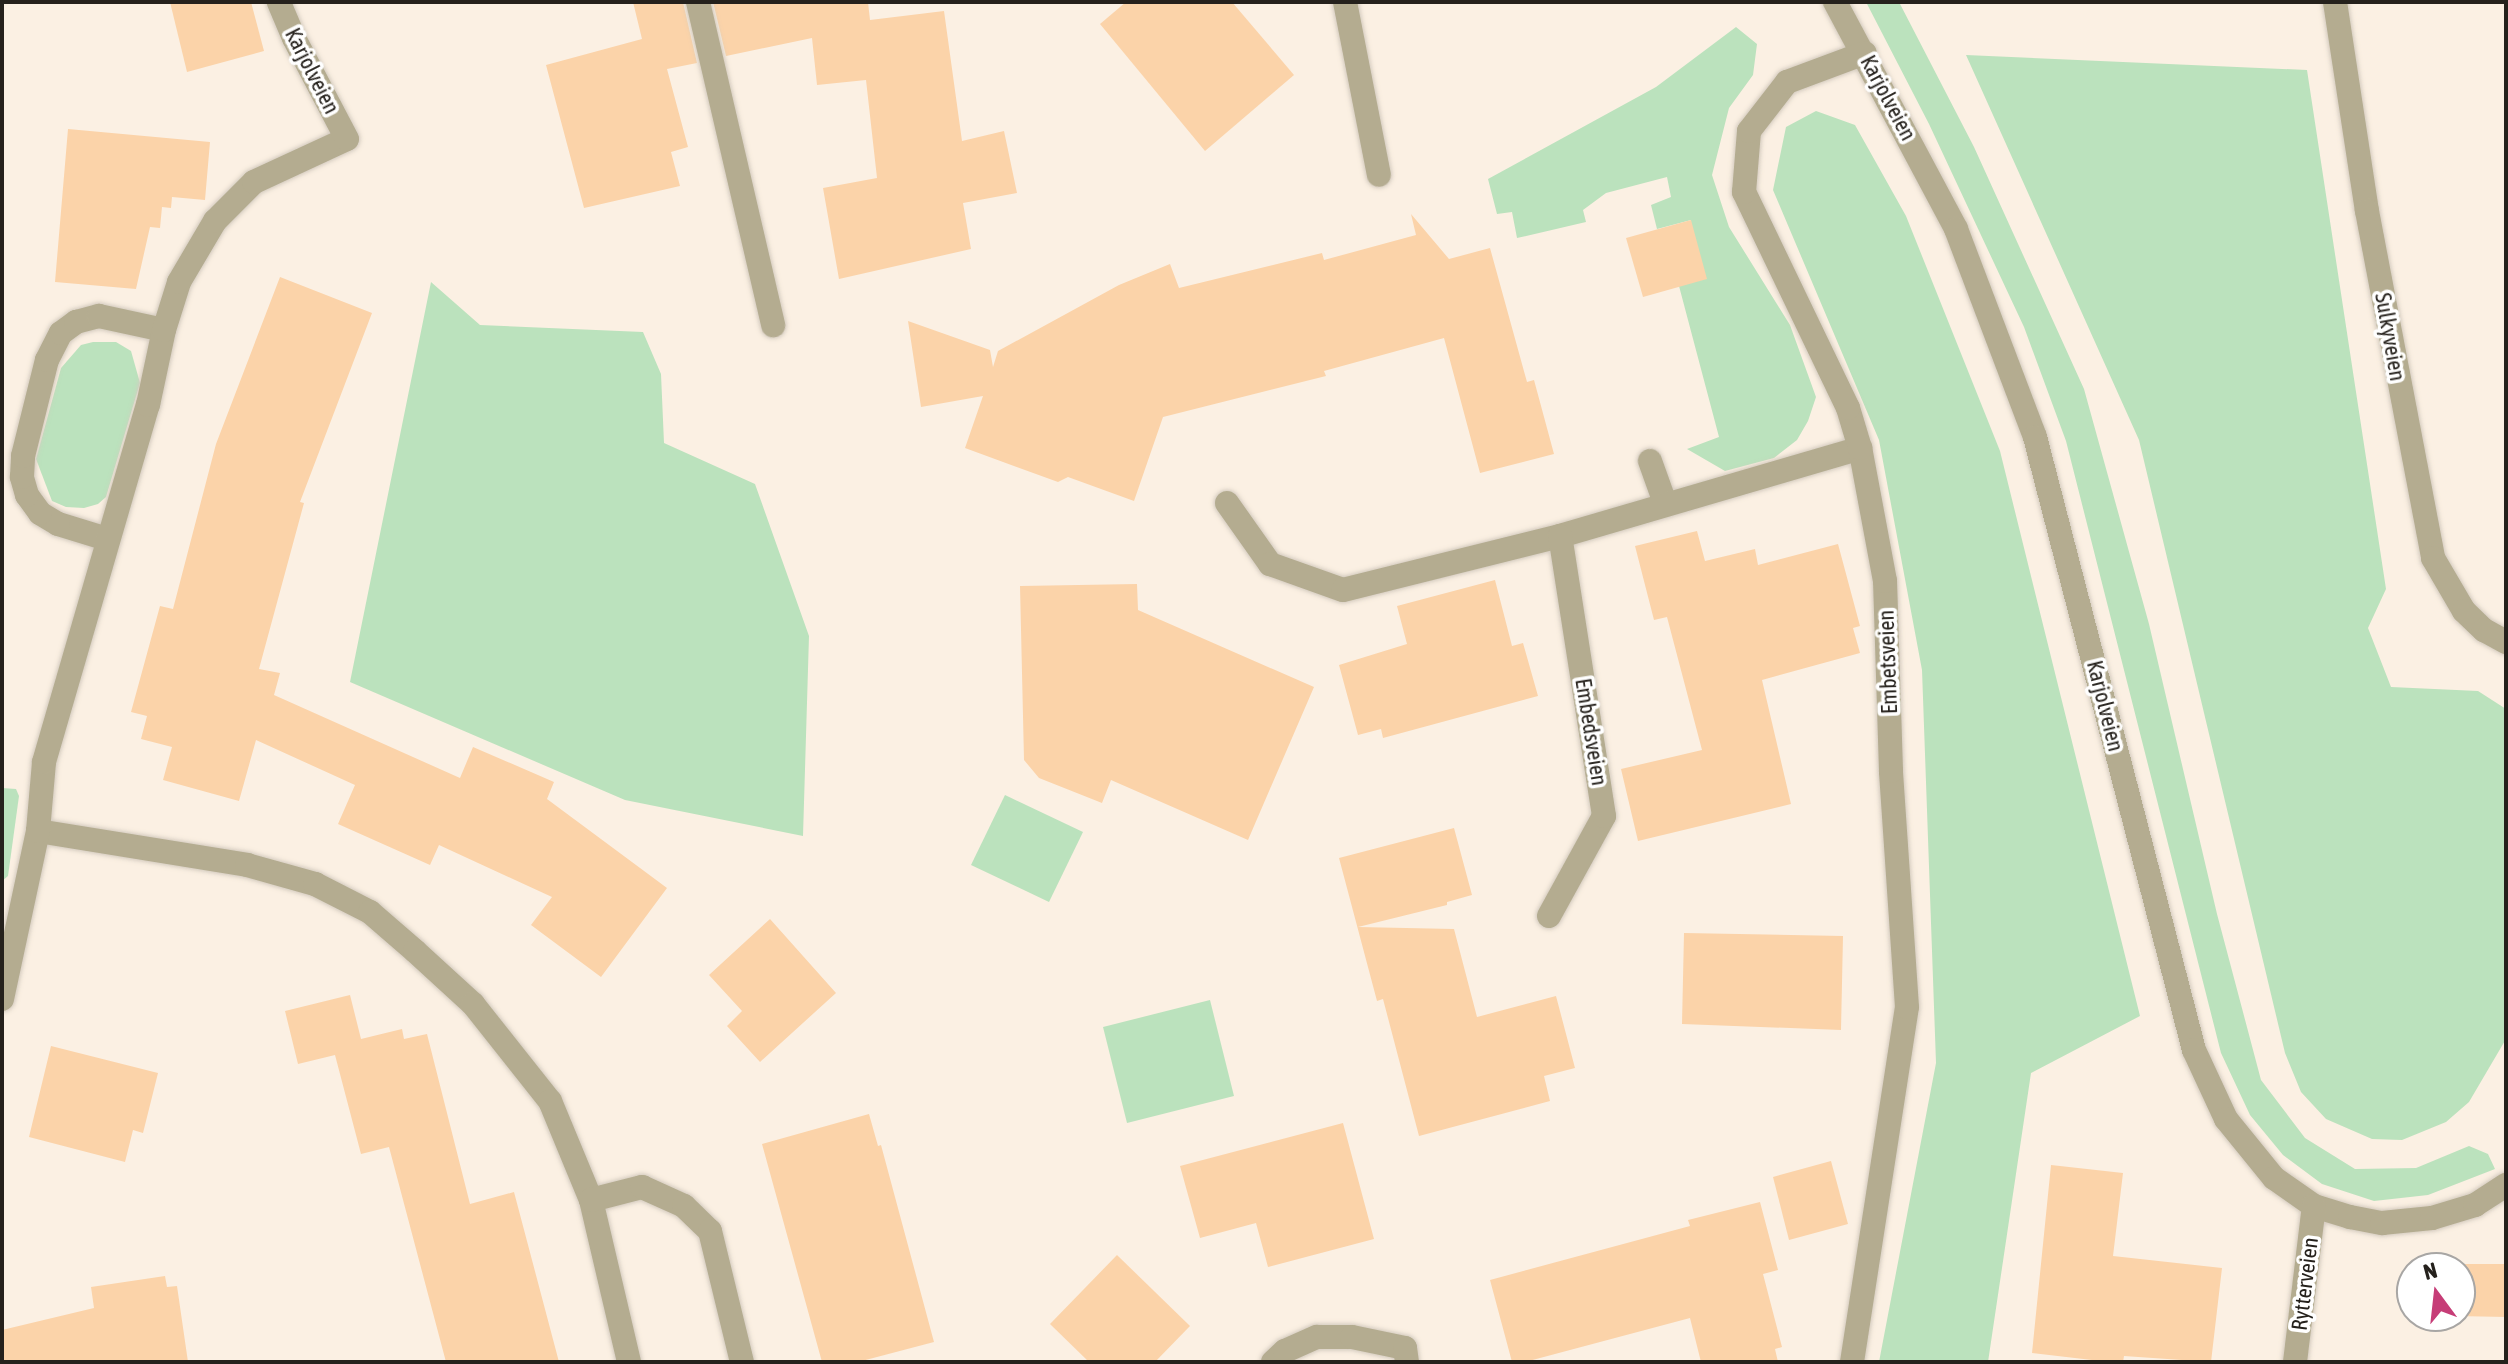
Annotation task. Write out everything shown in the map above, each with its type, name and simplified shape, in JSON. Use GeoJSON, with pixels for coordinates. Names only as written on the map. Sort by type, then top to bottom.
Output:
{"type":"FeatureCollection","features":[{"type":"Feature","properties":{"kind":"street","name":"Karjolveien"},"geometry":{"type":"LineString","coordinates":[[164,330],[179,282],[229,203],[254,182],[347,139],[294,38],[279,2]]}},
{"type":"Feature","properties":{"kind":"street"},"geometry":{"type":"LineString","coordinates":[[698,2],[773,325]]}},
{"type":"Feature","properties":{"kind":"street"},"geometry":{"type":"LineString","coordinates":[[1345,2],[1379,175]]}},
{"type":"Feature","properties":{"kind":"street","name":"Karjolveien"},"geometry":{"type":"LineString","coordinates":[[1835,2],[1865,53],[1956,229],[2035,437],[2194,1050],[2226,1119],[2274,1178],[2314,1206],[2382,1223],[2419,1219],[2475,1205],[2506,1185]]}},
{"type":"Feature","properties":{"kind":"street","name":"Sulkyveien"},"geometry":{"type":"LineString","coordinates":[[2335,2],[2367,211],[2433,558],[2464,611],[2484,630],[2506,642]]}},
{"type":"Feature","properties":{"kind":"street","name":"Embetsveien"},"geometry":{"type":"LineString","coordinates":[[1852,1362],[1907,1007],[1891,771],[1885,581],[1860,448],[1848,408],[1744,192],[1749,131],[1787,82],[1865,53]]}},
{"type":"Feature","properties":{"kind":"street"},"geometry":{"type":"LineString","coordinates":[[2,999],[10,918],[38,831],[44,762],[148,405],[164,330],[99,316],[76,322],[61,333],[47,360],[23,456],[22,477],[27,495],[40,513],[58,524],[107,539]]}},
{"type":"Feature","properties":{"kind":"street"},"geometry":{"type":"LineString","coordinates":[[1227,503],[1270,564],[1343,590],[1560,536],[1860,448]]}},
{"type":"Feature","properties":{"kind":"street"},"geometry":{"type":"LineString","coordinates":[[1650,461],[1665,503]]}},
{"type":"Feature","properties":{"kind":"street","name":"Embedsveien"},"geometry":{"type":"LineString","coordinates":[[1549,916],[1604,816],[1560,536]]}},
{"type":"Feature","properties":{"kind":"street"},"geometry":{"type":"LineString","coordinates":[[38,831],[247,865],[315,884],[370,912],[473,1004],[550,1101],[591,1200],[629,1362]]}},
{"type":"Feature","properties":{"kind":"street"},"geometry":{"type":"LineString","coordinates":[[591,1200],[642,1187],[684,1206],[710,1231],[742,1362]]}},
{"type":"Feature","properties":{"kind":"street","name":"Rytterveien"},"geometry":{"type":"LineString","coordinates":[[2295,1362],[2314,1206]]}},
{"type":"Feature","properties":{"kind":"street"},"geometry":{"type":"LineString","coordinates":[[1273,1362],[1285,1351],[1317,1337],[1352,1337],[1405,1348],[1407,1362]]}},
{"type":"Feature","properties":{"kind":"green space"},"geometry":{"type":"Polygon","coordinates":[[[1866,2],[1899,2],[1974,147],[2084,389],[2149,624],[2217,914],[2261,1080],[2305,1138],[2355,1169],[2416,1168],[2469,1146],[2488,1154],[2495,1169],[2428,1195],[2374,1201],[2322,1184],[2283,1155],[2250,1115],[2221,1053],[2066,441],[2024,327],[1929,124],[1866,2]]]}},
{"type":"Feature","properties":{"kind":"green space"},"geometry":{"type":"Polygon","coordinates":[[[1736,27],[1757,44],[1753,75],[1729,108],[1712,175],[1729,227],[1790,325],[1816,397],[1797,440],[1774,458],[1725,471],[1687,449],[1719,437],[1679,286],[1691,220],[1657,229],[1651,205],[1671,197],[1667,177],[1606,193],[1583,210],[1586,222],[1517,238],[1512,212],[1497,214],[1488,179],[1656,87],[1736,27]]]}},
{"type":"Feature","properties":{"kind":"green space"},"geometry":{"type":"Polygon","coordinates":[[[1966,55],[2307,70],[2386,589],[2368,628],[2391,687],[2478,691],[2506,709],[2506,1039],[2469,1102],[2446,1122],[2402,1140],[2372,1139],[2326,1119],[2301,1092],[2285,1053],[2139,440],[1966,55]]]}},
{"type":"Feature","properties":{"kind":"green space"},"geometry":{"type":"Polygon","coordinates":[[[1816,111],[1855,125],[1906,216],[2000,451],[2140,1016],[2031,1073],[1988,1362],[1879,1362],[1936,1063],[1922,670],[1879,440],[1773,190],[1786,127],[1816,111]]]}},
{"type":"Feature","properties":{"kind":"green space"},"geometry":{"type":"Polygon","coordinates":[[[431,282],[480,325],[643,332],[661,374],[664,443],[755,484],[809,636],[803,836],[625,800],[350,682],[431,282]]]}},
{"type":"Feature","properties":{"kind":"green space"},"geometry":{"type":"Polygon","coordinates":[[[116,342],[131,351],[140,383],[106,497],[98,504],[84,508],[66,507],[52,501],[36,459],[61,368],[81,345],[116,342]]]}},
{"type":"Feature","properties":{"kind":"green space"},"geometry":{"type":"Polygon","coordinates":[[[2,788],[16,789],[19,796],[8,876],[2,881],[2,788]]]}},
{"type":"Feature","properties":{"kind":"green space"},"geometry":{"type":"Polygon","coordinates":[[[1005,795],[1083,832],[1049,902],[971,865],[1005,795]]]}},
{"type":"Feature","properties":{"kind":"green space"},"geometry":{"type":"Polygon","coordinates":[[[1210,1000],[1234,1096],[1127,1123],[1103,1027],[1210,1000]]]}},
{"type":"Feature","properties":{"kind":"building"},"geometry":{"type":"Polygon","coordinates":[[[170,2],[251,2],[264,51],[187,72],[170,2]]]}},
{"type":"Feature","properties":{"kind":"building"},"geometry":{"type":"Polygon","coordinates":[[[633,2],[683,2],[697,63],[667,69],[688,147],[671,152],[680,186],[584,208],[546,65],[642,39],[633,2]]]}},
{"type":"Feature","properties":{"kind":"building"},"geometry":{"type":"Polygon","coordinates":[[[713,2],[868,2],[870,20],[944,11],[962,141],[1004,131],[1017,193],[963,203],[971,249],[839,279],[823,188],[877,178],[866,80],[817,85],[812,38],[726,56],[713,2]]]}},
{"type":"Feature","properties":{"kind":"building"},"geometry":{"type":"Polygon","coordinates":[[[1126,2],[1232,2],[1294,75],[1205,151],[1100,24],[1126,2]]]}},
{"type":"Feature","properties":{"kind":"building"},"geometry":{"type":"Polygon","coordinates":[[[68,129],[210,142],[205,200],[172,197],[171,208],[162,207],[160,228],[150,227],[136,289],[55,282],[68,129]]]}},
{"type":"Feature","properties":{"kind":"building"},"geometry":{"type":"Polygon","coordinates":[[[1411,214],[1449,259],[1490,248],[1527,382],[1534,380],[1554,454],[1480,473],[1444,338],[1324,371],[1326,376],[1163,417],[1134,501],[1068,477],[1058,482],[965,448],[983,396],[921,407],[908,321],[990,350],[993,367],[998,351],[1119,285],[1170,264],[1179,288],[1322,253],[1324,260],[1416,235],[1411,214]]]}},
{"type":"Feature","properties":{"kind":"building"},"geometry":{"type":"Polygon","coordinates":[[[1691,220],[1707,279],[1643,297],[1626,238],[1691,220]]]}},
{"type":"Feature","properties":{"kind":"building"},"geometry":{"type":"Polygon","coordinates":[[[280,277],[372,313],[300,502],[304,503],[259,669],[280,673],[274,695],[460,778],[473,747],[554,782],[547,799],[667,888],[601,977],[531,925],[552,897],[439,845],[430,865],[338,824],[355,785],[256,740],[239,801],[163,780],[172,747],[141,739],[147,716],[131,712],[160,606],[173,609],[216,444],[280,277]]]}},
{"type":"Feature","properties":{"kind":"building"},"geometry":{"type":"Polygon","coordinates":[[[1697,531],[1705,561],[1755,549],[1758,565],[1838,544],[1860,626],[1853,628],[1860,653],[1762,680],[1791,804],[1638,841],[1621,769],[1702,750],[1667,617],[1654,620],[1635,546],[1697,531]]]}},
{"type":"Feature","properties":{"kind":"building"},"geometry":{"type":"Polygon","coordinates":[[[1495,580],[1512,646],[1523,643],[1538,696],[1383,738],[1381,729],[1358,735],[1339,665],[1407,644],[1397,606],[1495,580]]]}},
{"type":"Feature","properties":{"kind":"building"},"geometry":{"type":"Polygon","coordinates":[[[1137,584],[1138,610],[1314,687],[1248,840],[1111,780],[1102,803],[1039,778],[1024,760],[1020,586],[1137,584]]]}},
{"type":"Feature","properties":{"kind":"building"},"geometry":{"type":"Polygon","coordinates":[[[1454,828],[1472,895],[1447,902],[1447,905],[1358,927],[1454,929],[1477,1017],[1556,996],[1575,1068],[1544,1076],[1550,1101],[1419,1136],[1383,999],[1377,1001],[1339,858],[1454,828]]]}},
{"type":"Feature","properties":{"kind":"building"},"geometry":{"type":"Polygon","coordinates":[[[770,919],[836,993],[760,1062],[727,1026],[742,1011],[709,975],[770,919]]]}},
{"type":"Feature","properties":{"kind":"building"},"geometry":{"type":"Polygon","coordinates":[[[1684,933],[1843,936],[1841,1030],[1682,1024],[1684,933]]]}},
{"type":"Feature","properties":{"kind":"building"},"geometry":{"type":"Polygon","coordinates":[[[350,995],[361,1039],[402,1029],[404,1039],[427,1034],[470,1204],[514,1192],[559,1362],[446,1362],[389,1147],[361,1154],[335,1055],[298,1064],[285,1011],[350,995]]]}},
{"type":"Feature","properties":{"kind":"building"},"geometry":{"type":"Polygon","coordinates":[[[51,1046],[158,1073],[143,1133],[133,1130],[125,1162],[29,1137],[51,1046]]]}},
{"type":"Feature","properties":{"kind":"building"},"geometry":{"type":"Polygon","coordinates":[[[869,1114],[878,1146],[881,1145],[934,1342],[858,1362],[822,1362],[762,1144],[869,1114]]]}},
{"type":"Feature","properties":{"kind":"building"},"geometry":{"type":"Polygon","coordinates":[[[1343,1123],[1374,1239],[1268,1267],[1256,1223],[1200,1238],[1180,1166],[1343,1123]]]}},
{"type":"Feature","properties":{"kind":"building"},"geometry":{"type":"Polygon","coordinates":[[[1831,1161],[1848,1224],[1789,1240],[1773,1177],[1831,1161]]]}},
{"type":"Feature","properties":{"kind":"building"},"geometry":{"type":"Polygon","coordinates":[[[2051,1165],[2123,1173],[2113,1256],[2222,1268],[2211,1362],[2124,1356],[2123,1362],[2109,1362],[2032,1353],[2051,1165]]]}},
{"type":"Feature","properties":{"kind":"building"},"geometry":{"type":"Polygon","coordinates":[[[1760,1202],[1778,1270],[1763,1274],[1782,1347],[1775,1349],[1778,1362],[1701,1362],[1690,1318],[1525,1362],[1512,1362],[1490,1280],[1690,1226],[1688,1220],[1760,1202]]]}},
{"type":"Feature","properties":{"kind":"building"},"geometry":{"type":"Polygon","coordinates":[[[1117,1255],[1190,1326],[1155,1362],[1089,1362],[1050,1324],[1117,1255]]]}},
{"type":"Feature","properties":{"kind":"building"},"geometry":{"type":"Polygon","coordinates":[[[2476,1264],[2506,1264],[2506,1317],[2476,1316],[2476,1264]]]}},
{"type":"Feature","properties":{"kind":"building"},"geometry":{"type":"Polygon","coordinates":[[[165,1276],[167,1287],[177,1286],[188,1362],[2,1362],[2,1330],[94,1308],[91,1287],[165,1276]]]}}]}
